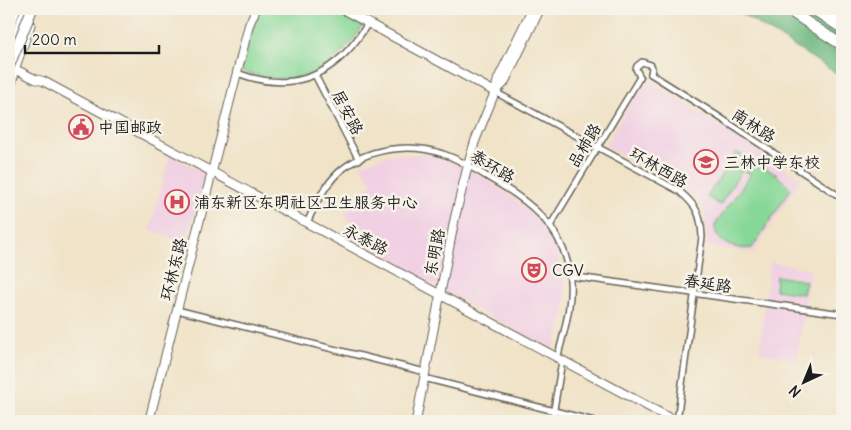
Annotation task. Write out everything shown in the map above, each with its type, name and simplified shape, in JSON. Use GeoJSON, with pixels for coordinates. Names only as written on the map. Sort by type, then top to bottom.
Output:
{"type":"FeatureCollection","features":[{"type":"Feature","properties":{"kind":"highway"},"geometry":{"type":"LineString","coordinates":[[9,28],[15,9]]}},
{"type":"Feature","properties":{"kind":"highway"},"geometry":{"type":"LineString","coordinates":[[9,86],[11,65],[32,9]]}},
{"type":"Feature","properties":{"kind":"highway"},"geometry":{"type":"LineString","coordinates":[[787,9],[842,45]]}},
{"type":"Feature","properties":{"kind":"highway"},"geometry":{"type":"LineString","coordinates":[[817,11],[834,14],[842,18]]}},
{"type":"Feature","properties":{"kind":"highway"},"geometry":{"type":"LineString","coordinates":[[817,11],[842,28]]}},
{"type":"Feature","properties":{"kind":"main road"},"geometry":{"type":"LineString","coordinates":[[9,41],[21,9]]}},
{"type":"Feature","properties":{"kind":"main road"},"geometry":{"type":"LineString","coordinates":[[9,53],[26,9]]}},
{"type":"Feature","properties":{"kind":"main road"},"geometry":{"type":"LineString","coordinates":[[11,65],[21,52],[37,9]]}},
{"type":"Feature","properties":{"kind":"street","name":"环林东路"},"geometry":{"type":"LineString","coordinates":[[149,421],[249,25],[256,9]]}},
{"type":"Feature","properties":{"kind":"street"},"geometry":{"type":"LineString","coordinates":[[342,9],[496,92]]}},
{"type":"Feature","properties":{"kind":"street","name":"东明路"},"geometry":{"type":"LineString","coordinates":[[496,92],[498,78],[532,9]]}},
{"type":"Feature","properties":{"kind":"street","name":"东明路"},"geometry":{"type":"LineString","coordinates":[[416,421],[455,217],[468,165],[478,132],[496,92],[504,82],[540,9]]}},
{"type":"Feature","properties":{"kind":"street"},"geometry":{"type":"LineString","coordinates":[[237,73],[273,83],[298,81],[315,76],[332,66],[345,55],[355,44],[368,23]]}},
{"type":"Feature","properties":{"kind":"street"},"geometry":{"type":"LineString","coordinates":[[645,62],[651,65],[651,74],[646,78],[640,77],[636,69],[639,63],[645,62]]}},
{"type":"Feature","properties":{"kind":"street","name":"永泰路"},"geometry":{"type":"LineString","coordinates":[[11,65],[676,421]]}},
{"type":"Feature","properties":{"kind":"street","name":"南林路"},"geometry":{"type":"LineString","coordinates":[[651,74],[842,198]]}},
{"type":"Feature","properties":{"kind":"street","name":"居安路"},"geometry":{"type":"LineString","coordinates":[[315,76],[359,160]]}},
{"type":"Feature","properties":{"kind":"street","name":"品柿路"},"geometry":{"type":"LineString","coordinates":[[550,226],[640,77]]}},
{"type":"Feature","properties":{"kind":"street","name":"环林西路"},"geometry":{"type":"LineString","coordinates":[[496,92],[680,191],[695,206],[701,221],[702,237],[676,421]]}},
{"type":"Feature","properties":{"kind":"street","name":"泰环路"},"geometry":{"type":"LineString","coordinates":[[307,223],[321,195],[349,165],[391,149],[418,148],[443,153],[468,165],[520,196],[550,226],[564,252],[570,276],[567,316],[552,421]]}},
{"type":"Feature","properties":{"kind":"street","name":"春延路"},"geometry":{"type":"LineString","coordinates":[[570,276],[842,314]]}},
{"type":"Feature","properties":{"kind":"street"},"geometry":{"type":"LineString","coordinates":[[177,310],[594,421]]}},
{"type":"Feature","properties":{"kind":"shaded area","name":"三林中学东校"},"geometry":{"type":"Polygon","coordinates":[[[652,82],[801,179],[753,253],[707,246],[705,216],[698,200],[681,186],[605,146],[642,85],[652,82]]]}},
{"type":"Feature","properties":{"kind":"shaded area","name":"浦东新区东明社区卫生服务中心"},"geometry":{"type":"Polygon","coordinates":[[[170,154],[205,174],[186,243],[150,230],[170,154]]]}},
{"type":"Feature","properties":{"kind":"shaded area"},"geometry":{"type":"Polygon","coordinates":[[[428,154],[476,173],[514,198],[540,221],[556,247],[565,280],[566,299],[562,327],[552,350],[353,242],[353,224],[344,214],[372,183],[360,165],[389,155],[428,154]]]}},
{"type":"Feature","properties":{"kind":"shaded area"},"geometry":{"type":"Polygon","coordinates":[[[770,262],[810,269],[797,360],[759,352],[770,262]]]}},
{"type":"Feature","properties":{"kind":"green space"},"geometry":{"type":"Polygon","coordinates":[[[263,9],[332,9],[363,26],[347,47],[328,64],[305,75],[292,78],[269,78],[241,71],[256,17],[263,9]]]}},
{"type":"Feature","properties":{"kind":"green space"},"geometry":{"type":"Polygon","coordinates":[[[734,9],[842,9],[842,78],[833,71],[734,9]]]}},
{"type":"Feature","properties":{"kind":"green space"},"geometry":{"type":"Polygon","coordinates":[[[736,152],[776,174],[791,189],[752,248],[733,247],[722,241],[718,237],[715,225],[751,174],[742,170],[720,205],[707,197],[736,152]]]}},
{"type":"Feature","properties":{"kind":"green space"},"geometry":{"type":"Polygon","coordinates":[[[776,276],[806,281],[803,294],[775,290],[776,276]]]}},
{"type":"Feature","properties":{"kind":"place","name":"中国邮政"},"geometry":{"type":"Point","coordinates":[81,127]}},
{"type":"Feature","properties":{"kind":"place","name":"三林中学东校"},"geometry":{"type":"Point","coordinates":[706,162]}},
{"type":"Feature","properties":{"kind":"place","name":"浦东新区东明社区卫生服务中心"},"geometry":{"type":"Point","coordinates":[177,202]}},
{"type":"Feature","properties":{"kind":"place","name":"CGV"},"geometry":{"type":"Point","coordinates":[534,270]}}]}
